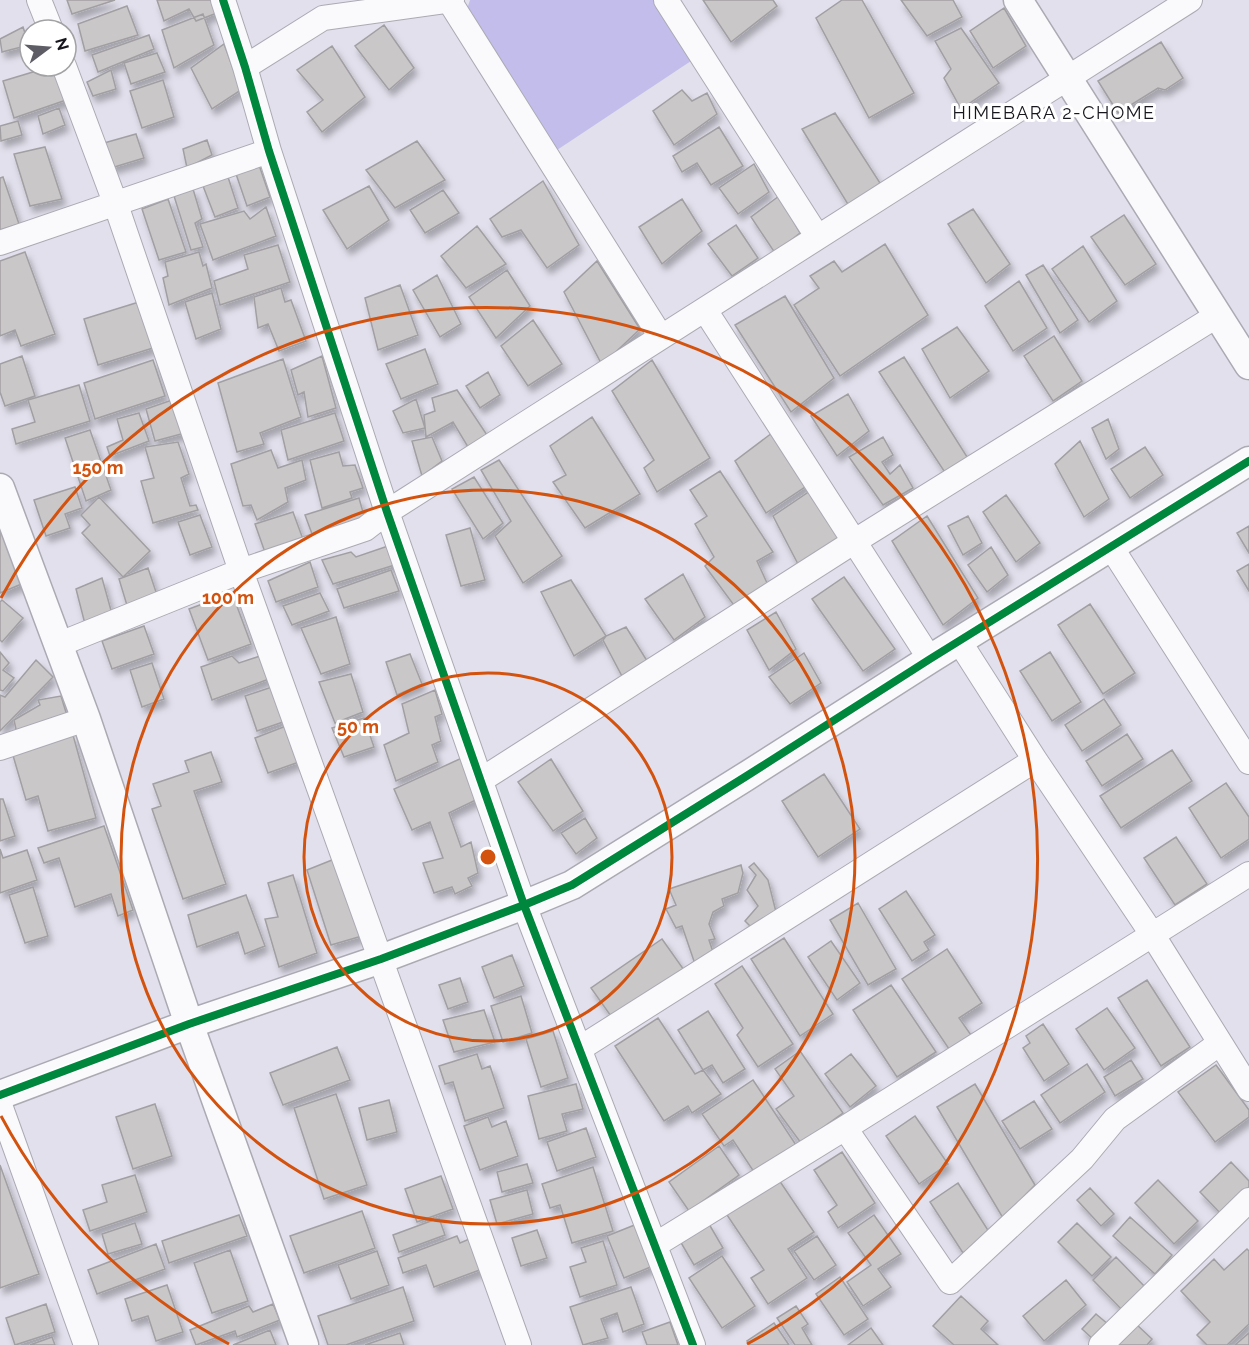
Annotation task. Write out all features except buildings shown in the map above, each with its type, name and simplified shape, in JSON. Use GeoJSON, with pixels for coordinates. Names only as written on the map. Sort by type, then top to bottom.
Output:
{"type":"FeatureCollection","features":[{"type":"Feature","properties":{"kind":"street"},"geometry":{"type":"LineString","coordinates":[[39,0],[46,18]]}},
{"type":"Feature","properties":{"kind":"street"},"geometry":{"type":"LineString","coordinates":[[223,0],[269,151],[387,512],[524,905],[693,1345]]}},
{"type":"Feature","properties":{"kind":"street"},"geometry":{"type":"LineString","coordinates":[[666,0],[817,236]]}},
{"type":"Feature","properties":{"kind":"street"},"geometry":{"type":"LineString","coordinates":[[1018,0],[1249,364]]}},
{"type":"Feature","properties":{"kind":"street"},"geometry":{"type":"LineString","coordinates":[[60,644],[241,571],[365,529],[387,512],[817,236],[1190,0]]}},
{"type":"Feature","properties":{"kind":"street"},"geometry":{"type":"LineString","coordinates":[[245,67],[323,18],[451,1],[661,337]]}},
{"type":"Feature","properties":{"kind":"street"},"geometry":{"type":"LineString","coordinates":[[68,78],[116,205],[241,571],[519,1345]]}},
{"type":"Feature","properties":{"kind":"street"},"geometry":{"type":"LineString","coordinates":[[0,243],[269,151]]}},
{"type":"Feature","properties":{"kind":"street"},"geometry":{"type":"LineString","coordinates":[[705,310],[930,659]]}},
{"type":"Feature","properties":{"kind":"street"},"geometry":{"type":"LineString","coordinates":[[481,780],[855,541],[1218,315]]}},
{"type":"Feature","properties":{"kind":"street"},"geometry":{"type":"LineString","coordinates":[[0,1095],[189,1024],[381,959],[572,885],[959,640],[1249,461]]}},
{"type":"Feature","properties":{"kind":"street"},"geometry":{"type":"LineString","coordinates":[[0,488],[60,644],[189,1024],[304,1345]]}},
{"type":"Feature","properties":{"kind":"street"},"geometry":{"type":"LineString","coordinates":[[1111,547],[1249,762]]}},
{"type":"Feature","properties":{"kind":"street"},"geometry":{"type":"LineString","coordinates":[[959,640],[1035,760],[1152,934],[1249,1089]]}},
{"type":"Feature","properties":{"kind":"street"},"geometry":{"type":"LineString","coordinates":[[0,748],[86,719]]}},
{"type":"Feature","properties":{"kind":"street"},"geometry":{"type":"LineString","coordinates":[[579,1049],[1035,760]]}},
{"type":"Feature","properties":{"kind":"street"},"geometry":{"type":"LineString","coordinates":[[656,1245],[1249,874]]}},
{"type":"Feature","properties":{"kind":"street"},"geometry":{"type":"LineString","coordinates":[[845,1128],[950,1282],[1082,1159],[1115,1119],[1220,1043]]}},
{"type":"Feature","properties":{"kind":"street"},"geometry":{"type":"LineString","coordinates":[[0,1106],[86,1345]]}},
{"type":"Feature","properties":{"kind":"street"},"geometry":{"type":"LineString","coordinates":[[1101,1345],[1249,1200]]}},
{"type":"Feature","properties":{"kind":"shaded area"},"geometry":{"type":"Polygon","coordinates":[[[470,0],[654,0],[691,61],[557,150],[467,9],[470,0]]]}},
{"type":"Feature","properties":{"kind":"cycle path"},"geometry":{"type":"LineString","coordinates":[[223,0],[269,151],[387,512],[524,905],[693,1345]]}},
{"type":"Feature","properties":{"kind":"cycle path"},"geometry":{"type":"LineString","coordinates":[[0,1095],[189,1024],[381,959],[572,885],[1249,461]]}},
{"type":"Feature","properties":{"kind":"district","name":"HIMEBARA 2-CHOME"},"geometry":{"type":"Point","coordinates":[1054,112]}}]}
